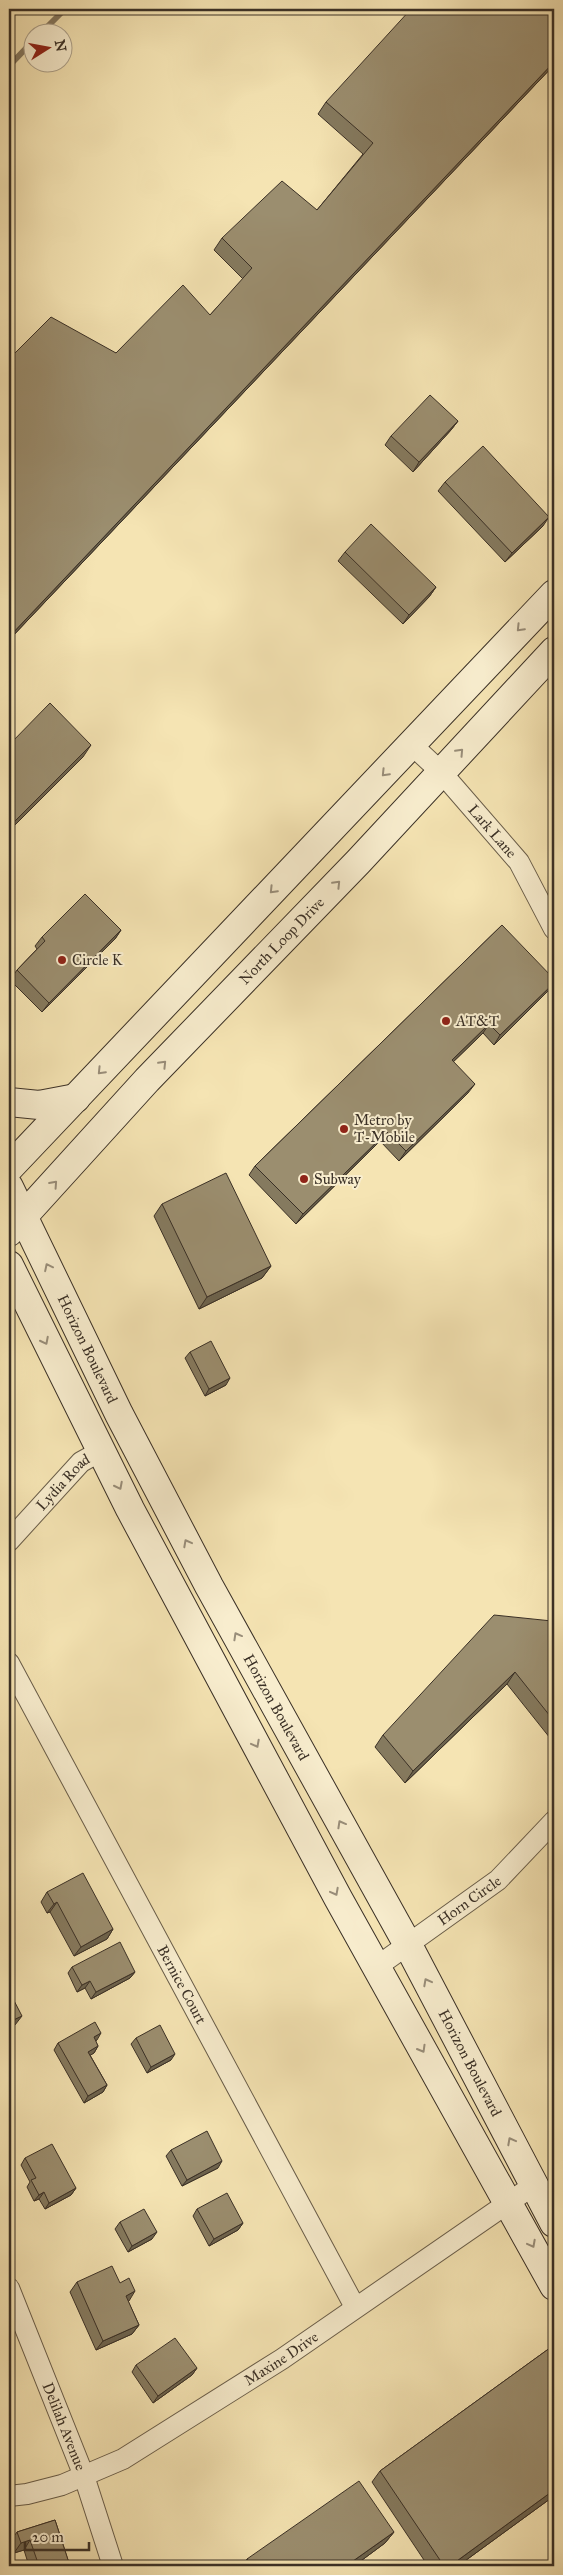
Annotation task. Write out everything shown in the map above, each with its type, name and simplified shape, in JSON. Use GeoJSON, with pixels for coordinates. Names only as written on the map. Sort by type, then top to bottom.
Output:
{"type":"FeatureCollection","features":[{"type":"Feature","properties":{"kind":"main road"},"geometry":{"type":"LineString","coordinates":[[9,1168],[554,594]]}},
{"type":"Feature","properties":{"kind":"main road","name":"North Loop Drive"},"geometry":{"type":"LineString","coordinates":[[16,1225],[147,1080],[554,651]]}},
{"type":"Feature","properties":{"kind":"main road"},"geometry":{"type":"LineString","coordinates":[[9,1102],[39,1105],[76,1098]]}},
{"type":"Feature","properties":{"kind":"main road","name":"Horizon Boulevard"},"geometry":{"type":"LineString","coordinates":[[9,1186],[16,1225],[209,1586],[408,1945],[554,2223]]}},
{"type":"Feature","properties":{"kind":"main road"},"geometry":{"type":"LineString","coordinates":[[9,1265],[20,1311],[101,1450],[376,1968],[509,2202],[554,2286]]}},
{"type":"Feature","properties":{"kind":"main road"},"geometry":{"type":"LineString","coordinates":[[287,1802],[300,1810],[336,1848],[345,1851],[356,1851]]}},
{"type":"Feature","properties":{"kind":"street","name":"Lark Lane"},"geometry":{"type":"LineString","coordinates":[[412,745],[441,772],[519,862],[554,929]]}},
{"type":"Feature","properties":{"kind":"street","name":"Lydia Road"},"geometry":{"type":"LineString","coordinates":[[9,1541],[82,1462],[101,1450]]}},
{"type":"Feature","properties":{"kind":"street","name":"Bernice Court"},"geometry":{"type":"LineString","coordinates":[[9,1663],[355,2307]]}},
{"type":"Feature","properties":{"kind":"street","name":"Horn Circle"},"geometry":{"type":"LineString","coordinates":[[376,1968],[498,1880],[554,1820]]}},
{"type":"Feature","properties":{"kind":"street","name":"Maxine Drive"},"geometry":{"type":"LineString","coordinates":[[9,2496],[36,2492],[84,2476],[123,2459],[282,2358],[534,2184]]}},
{"type":"Feature","properties":{"kind":"street","name":"Delilah Avenue"},"geometry":{"type":"LineString","coordinates":[[9,2288],[84,2476],[113,2566]]}},
{"type":"Feature","properties":{"kind":"building"},"geometry":{"type":"Polygon","coordinates":[[[411,9],[554,9],[554,62],[9,637],[9,359],[51,317],[116,353],[183,285],[210,315],[252,268],[222,238],[282,181],[317,210],[373,143],[326,102],[411,9]]]}},
{"type":"Feature","properties":{"kind":"building"},"geometry":{"type":"Polygon","coordinates":[[[430,395],[458,421],[419,462],[391,436],[430,395]]]}},
{"type":"Feature","properties":{"kind":"building"},"geometry":{"type":"Polygon","coordinates":[[[483,446],[549,517],[512,553],[445,482],[483,446]]]}},
{"type":"Feature","properties":{"kind":"building"},"geometry":{"type":"Polygon","coordinates":[[[371,524],[436,587],[409,615],[345,552],[371,524]]]}},
{"type":"Feature","properties":{"kind":"building"},"geometry":{"type":"Polygon","coordinates":[[[50,703],[91,745],[9,827],[9,745],[50,703]]]}},
{"type":"Feature","properties":{"kind":"building","name":"Circle K"},"geometry":{"type":"Polygon","coordinates":[[[85,894],[121,930],[49,1003],[17,970],[45,941],[42,937],[85,894]]]}},
{"type":"Feature","properties":{"kind":"building"},"geometry":{"type":"Polygon","coordinates":[[[502,925],[554,979],[554,983],[500,1035],[489,1024],[452,1060],[475,1084],[406,1151],[387,1132],[303,1214],[255,1166],[502,925]]]}},
{"type":"Feature","properties":{"kind":"building"},"geometry":{"type":"Polygon","coordinates":[[[226,1173],[271,1266],[207,1297],[162,1204],[226,1173]]]}},
{"type":"Feature","properties":{"kind":"building"},"geometry":{"type":"Polygon","coordinates":[[[211,1341],[230,1378],[209,1389],[190,1352],[211,1341]]]}},
{"type":"Feature","properties":{"kind":"building"},"geometry":{"type":"Polygon","coordinates":[[[494,1615],[552,1621],[554,1625],[554,1721],[515,1672],[413,1771],[383,1735],[494,1615]]]}},
{"type":"Feature","properties":{"kind":"building"},"geometry":{"type":"Polygon","coordinates":[[[83,1873],[113,1929],[81,1947],[57,1902],[54,1904],[47,1892],[83,1873]]]}},
{"type":"Feature","properties":{"kind":"building"},"geometry":{"type":"Polygon","coordinates":[[[120,1942],[135,1972],[96,1992],[90,1981],[82,1985],[72,1967],[120,1942]]]}},
{"type":"Feature","properties":{"kind":"building"},"geometry":{"type":"Polygon","coordinates":[[[9,1991],[22,2016],[9,2022],[9,1991]]]}},
{"type":"Feature","properties":{"kind":"building"},"geometry":{"type":"Polygon","coordinates":[[[95,2022],[101,2033],[94,2037],[98,2046],[88,2052],[107,2085],[88,2096],[58,2043],[95,2022]]]}},
{"type":"Feature","properties":{"kind":"building"},"geometry":{"type":"Polygon","coordinates":[[[160,2025],[175,2054],[151,2067],[136,2038],[160,2025]]]}},
{"type":"Feature","properties":{"kind":"building"},"geometry":{"type":"Polygon","coordinates":[[[207,2131],[222,2161],[187,2180],[171,2150],[207,2131]]]}},
{"type":"Feature","properties":{"kind":"building"},"geometry":{"type":"Polygon","coordinates":[[[52,2144],[76,2188],[49,2203],[44,2192],[39,2195],[31,2180],[36,2178],[25,2158],[52,2144]]]}},
{"type":"Feature","properties":{"kind":"building"},"geometry":{"type":"Polygon","coordinates":[[[227,2193],[243,2223],[214,2239],[197,2209],[227,2193]]]}},
{"type":"Feature","properties":{"kind":"building"},"geometry":{"type":"Polygon","coordinates":[[[144,2209],[157,2232],[132,2246],[120,2222],[144,2209]]]}},
{"type":"Feature","properties":{"kind":"building"},"geometry":{"type":"Polygon","coordinates":[[[112,2266],[120,2283],[129,2278],[135,2291],[126,2296],[139,2325],[103,2341],[77,2282],[112,2266]]]}},
{"type":"Feature","properties":{"kind":"building"},"geometry":{"type":"Polygon","coordinates":[[[175,2338],[197,2368],[158,2396],[136,2365],[175,2338]]]}},
{"type":"Feature","properties":{"kind":"building"},"geometry":{"type":"Polygon","coordinates":[[[554,2345],[554,2490],[450,2566],[444,2566],[380,2471],[554,2345]]]}},
{"type":"Feature","properties":{"kind":"building"},"geometry":{"type":"Polygon","coordinates":[[[359,2481],[394,2532],[346,2566],[252,2566],[247,2559],[359,2481]]]}},
{"type":"Feature","properties":{"kind":"building"},"geometry":{"type":"Polygon","coordinates":[[[55,2520],[70,2566],[39,2566],[30,2540],[21,2543],[17,2532],[55,2520]]]}},
{"type":"Feature","properties":{"kind":"waterway"},"geometry":{"type":"LineString","coordinates":[[52,22],[65,9]]}},
{"type":"Feature","properties":{"kind":"waterway"},"geometry":{"type":"LineString","coordinates":[[9,66],[22,52]]}},
{"type":"Feature","properties":{"kind":"place","name":"Circle K"},"geometry":{"type":"Point","coordinates":[62,960]}},
{"type":"Feature","properties":{"kind":"place","name":"AT&T"},"geometry":{"type":"Point","coordinates":[446,1021]}},
{"type":"Feature","properties":{"kind":"place","name":"Metro by T-Mobile"},"geometry":{"type":"Point","coordinates":[344,1129]}},
{"type":"Feature","properties":{"kind":"place","name":"Subway"},"geometry":{"type":"Point","coordinates":[304,1179]}}]}
